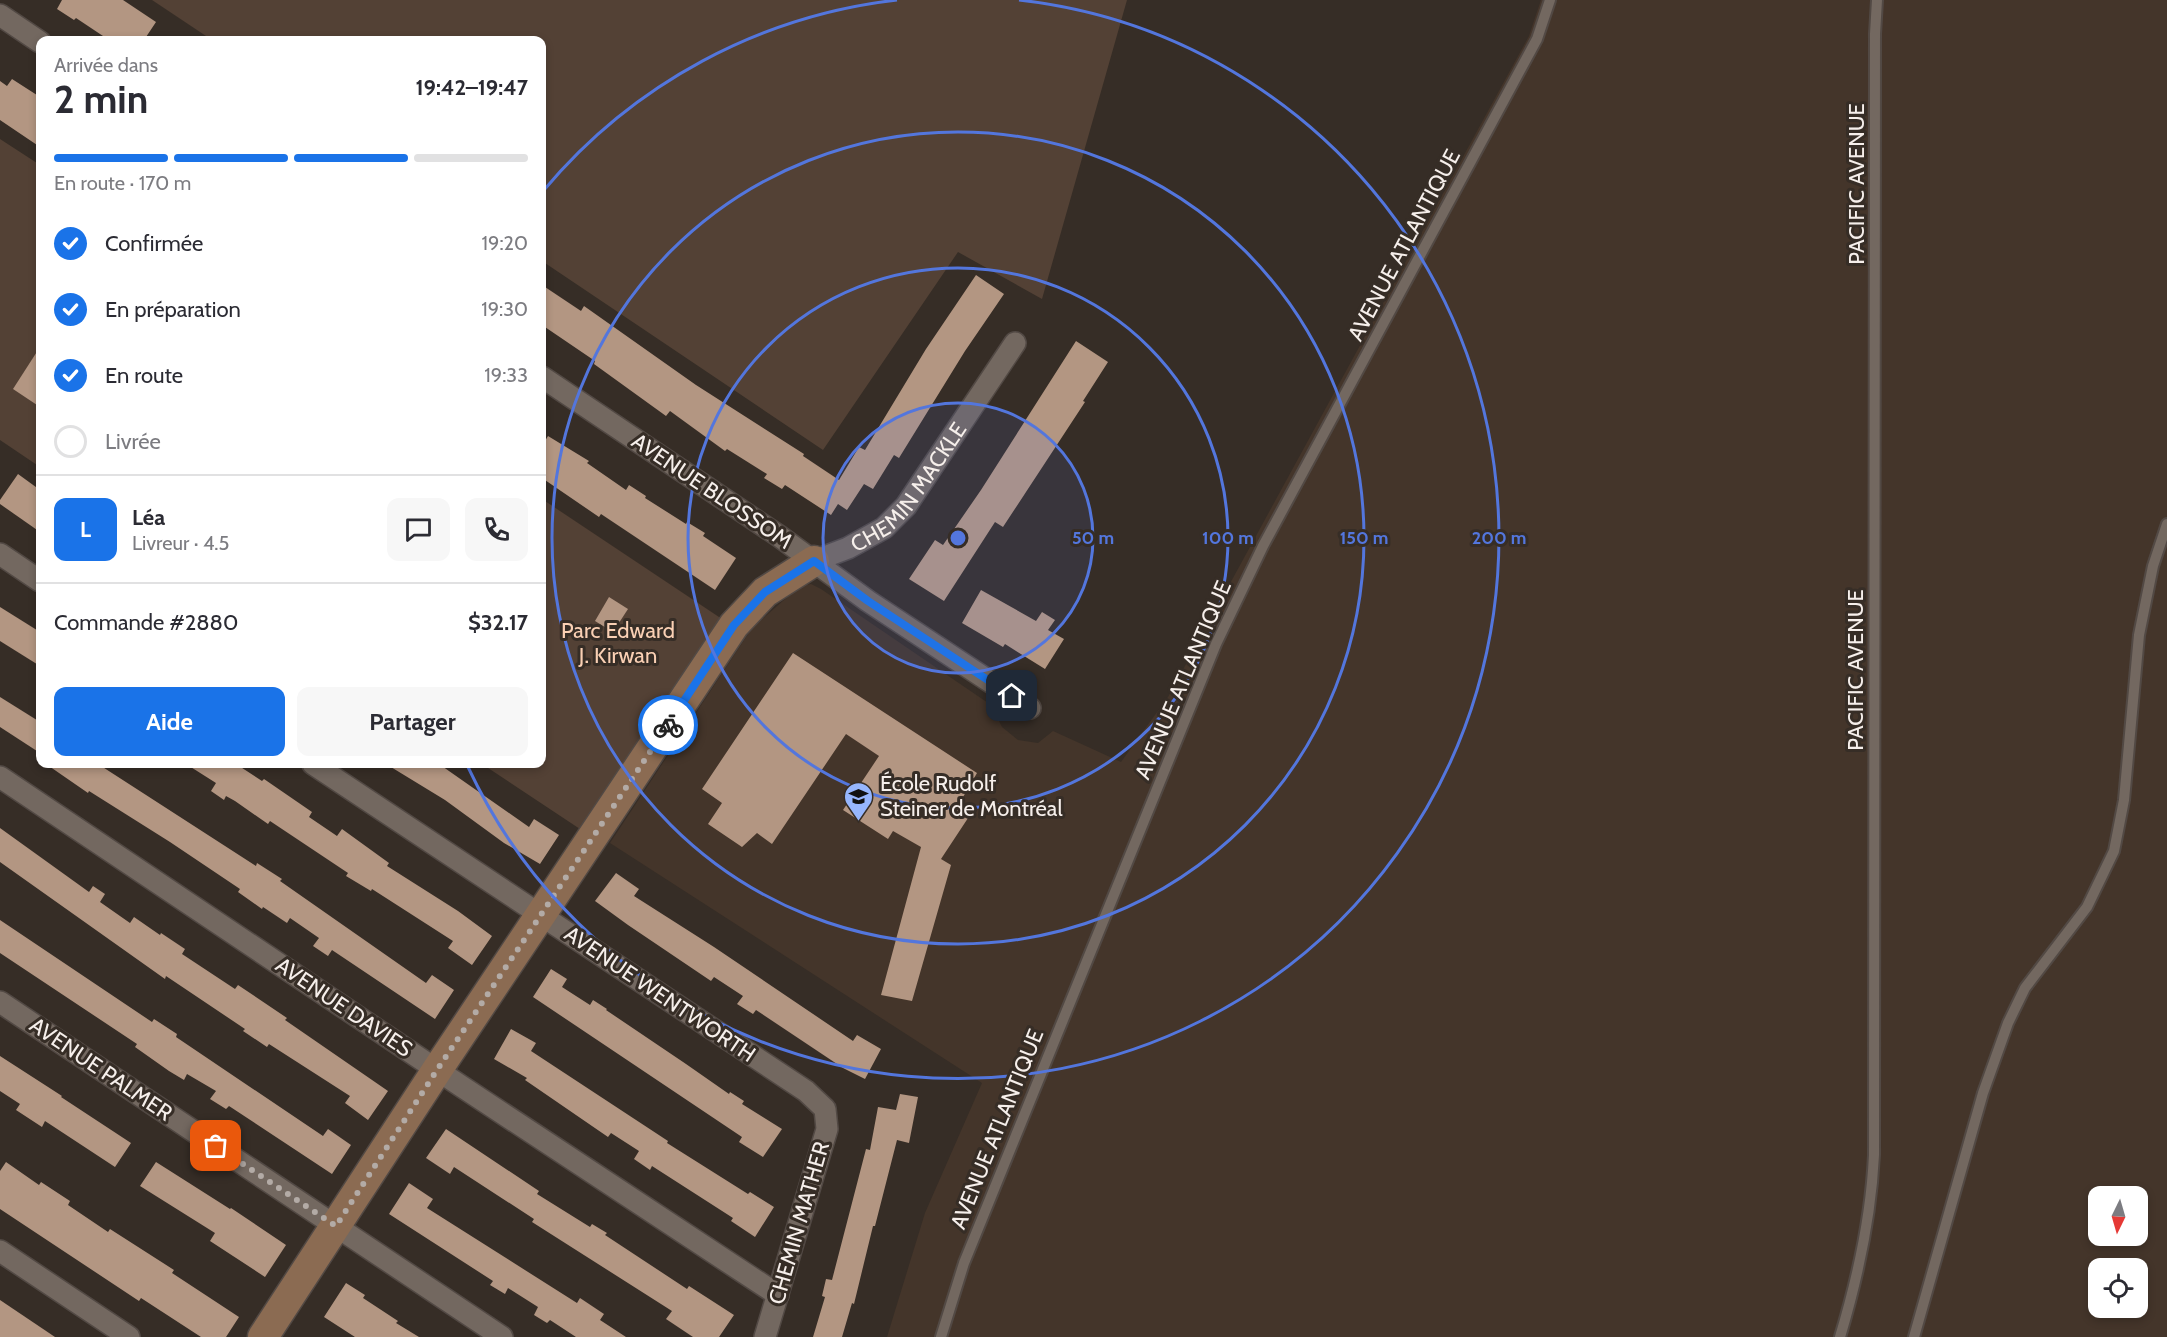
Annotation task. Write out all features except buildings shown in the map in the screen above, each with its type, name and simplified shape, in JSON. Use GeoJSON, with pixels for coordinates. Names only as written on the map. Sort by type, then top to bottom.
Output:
{"type":"FeatureCollection","features":[{"type":"Feature","properties":{"kind":"street"},"geometry":{"type":"LineString","coordinates":[[0,15],[36,39]]}},
{"type":"Feature","properties":{"kind":"street","name":"CHEMIN MACKLE"},"geometry":{"type":"LineString","coordinates":[[263,1337],[437,1070],[542,916],[734,625],[765,592],[814,561],[848,548],[884,528],[906,506],[1015,343]]}},
{"type":"Feature","properties":{"kind":"street","name":"AVENUE BLOSSOM"},"geometry":{"type":"LineString","coordinates":[[546,380],[814,561],[868,601],[1030,708]]}},
{"type":"Feature","properties":{"kind":"street"},"geometry":{"type":"LineString","coordinates":[[0,554],[36,578]]}},
{"type":"Feature","properties":{"kind":"street","name":"AVENUE WENTWORTH"},"geometry":{"type":"LineString","coordinates":[[319,768],[806,1091],[825,1109]]}},
{"type":"Feature","properties":{"kind":"street","name":"AVENUE DAVIES"},"geometry":{"type":"LineString","coordinates":[[0,777],[778,1295]]}},
{"type":"Feature","properties":{"kind":"street","name":"AVENUE PALMER"},"geometry":{"type":"LineString","coordinates":[[0,1002],[502,1337]]}},
{"type":"Feature","properties":{"kind":"street","name":"CHEMIN MATHER"},"geometry":{"type":"LineString","coordinates":[[765,1337],[827,1129],[825,1109]]}},
{"type":"Feature","properties":{"kind":"street"},"geometry":{"type":"LineString","coordinates":[[0,1251],[129,1337]]}},
{"type":"Feature","properties":{"kind":"lane","name":"AVENUE ATLANTIQUE"},"geometry":{"type":"LineString","coordinates":[[941,1337],[968,1253],[1216,644],[1263,546],[1537,39],[1550,0]]}},
{"type":"Feature","properties":{"kind":"lane","name":"PACIFIC AVENUE"},"geometry":{"type":"LineString","coordinates":[[1840,1337],[1861,1262],[1869,1221],[1874,1155],[1875,34],[1877,0]]}},
{"type":"Feature","properties":{"kind":"lane"},"geometry":{"type":"LineString","coordinates":[[1914,1337],[1983,1092],[2008,1023],[2029,981],[2087,907],[2114,851],[2124,800],[2139,635],[2153,566],[2167,524]]}},
{"type":"Feature","properties":{"kind":"shaded area"},"geometry":{"type":"Polygon","coordinates":[[[1541,0],[2167,0],[2167,1337],[887,1337],[925,1213],[982,1083],[610,843],[752,628],[800,586],[811,584],[821,589],[991,705],[1002,727],[1018,740],[1038,743],[1053,731],[1121,762],[1168,697],[1529,36],[1541,0]]]}},
{"type":"Feature","properties":{"kind":"green space"},"geometry":{"type":"Polygon","coordinates":[[[152,0],[1127,0],[1042,299],[958,252],[823,450],[546,264],[546,36],[206,36],[152,0]]]}},
{"type":"Feature","properties":{"kind":"green space"},"geometry":{"type":"Polygon","coordinates":[[[0,139],[36,162],[36,464],[0,440],[0,139]]]}},
{"type":"Feature","properties":{"kind":"green space","name":"Parc Edward J. Kirwan"},"geometry":{"type":"Polygon","coordinates":[[[546,502],[725,621],[586,833],[488,768],[546,768],[546,502]]]}},
{"type":"Feature","properties":{"kind":"way so far"},"geometry":{"type":"LineString","coordinates":[[216,1146],[336,1226],[437,1070],[668,725]]}},
{"type":"Feature","properties":{"kind":"place","name":"École Rudolf Steiner de Montréal"},"geometry":{"type":"Point","coordinates":[859,822]}},
{"type":"Feature","properties":{"kind":"route"},"geometry":{"type":"LineString","coordinates":[[668,725],[734,625],[765,592],[814,561],[868,601],[1012,696]]}}]}
